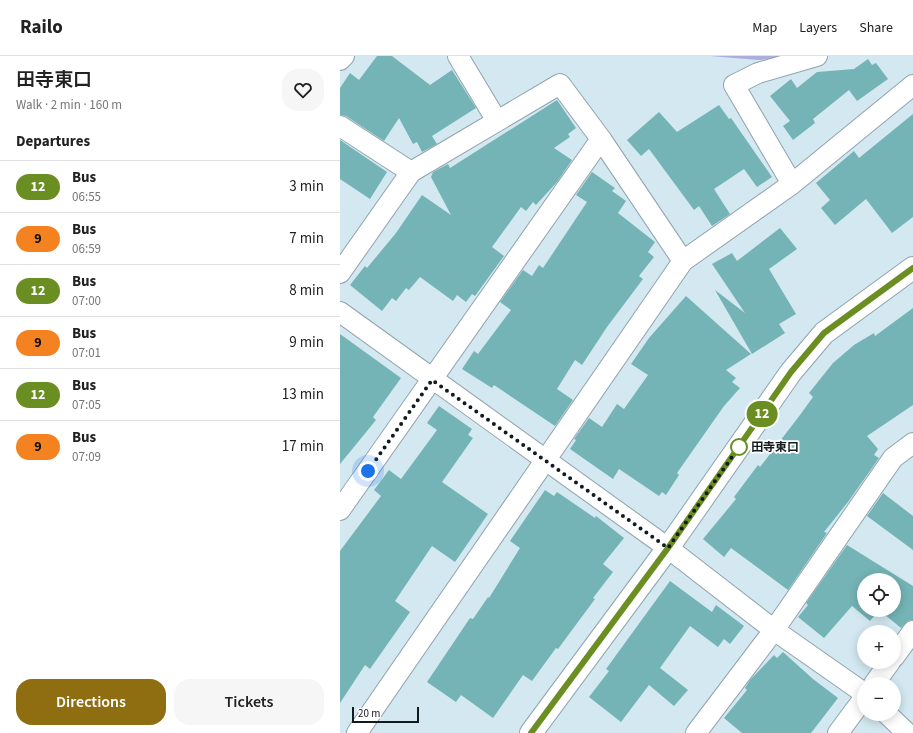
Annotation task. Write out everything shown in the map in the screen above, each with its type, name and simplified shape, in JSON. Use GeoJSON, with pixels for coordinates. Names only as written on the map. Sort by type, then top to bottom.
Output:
{"type":"FeatureCollection","features":[{"type":"Feature","properties":{"kind":"street"},"geometry":{"type":"LineString","coordinates":[[340,60],[344,56]]}},
{"type":"Feature","properties":{"kind":"street"},"geometry":{"type":"LineString","coordinates":[[458,56],[497,121]]}},
{"type":"Feature","properties":{"kind":"street"},"geometry":{"type":"LineString","coordinates":[[792,184],[734,85],[758,73],[817,56]]}},
{"type":"Feature","properties":{"kind":"street"},"geometry":{"type":"LineString","coordinates":[[340,273],[411,172],[560,84],[601,139],[683,261]]}},
{"type":"Feature","properties":{"kind":"street"},"geometry":{"type":"LineString","coordinates":[[357,733],[683,261],[792,184],[913,85]]}},
{"type":"Feature","properties":{"kind":"street"},"geometry":{"type":"LineString","coordinates":[[340,126],[411,172]]}},
{"type":"Feature","properties":{"kind":"street"},"geometry":{"type":"LineString","coordinates":[[340,510],[601,139]]}},
{"type":"Feature","properties":{"kind":"street"},"geometry":{"type":"LineString","coordinates":[[531,733],[668,548],[791,372],[824,333],[913,268]]}},
{"type":"Feature","properties":{"kind":"street"},"geometry":{"type":"LineString","coordinates":[[340,312],[432,380],[547,460],[668,548],[774,630],[857,688]]}},
{"type":"Feature","properties":{"kind":"street"},"geometry":{"type":"LineString","coordinates":[[696,733],[774,630],[893,458],[913,443]]}},
{"type":"Feature","properties":{"kind":"street"},"geometry":{"type":"LineString","coordinates":[[901,647],[913,631]]}},
{"type":"Feature","properties":{"kind":"street"},"geometry":{"type":"LineString","coordinates":[[838,733],[857,707]]}},
{"type":"Feature","properties":{"kind":"street"},"geometry":{"type":"LineString","coordinates":[[894,721],[907,733]]}},
{"type":"Feature","properties":{"kind":"water"},"geometry":{"type":"Polygon","coordinates":[[[710,56],[791,56],[759,60],[710,56]]]}},
{"type":"Feature","properties":{"kind":"building"},"geometry":{"type":"Polygon","coordinates":[[[377,56],[392,56],[430,85],[452,70],[476,108],[432,136],[437,144],[422,152],[417,142],[413,144],[399,118],[384,141],[346,116],[340,115],[340,88],[350,73],[359,80],[377,56]]]}},
{"type":"Feature","properties":{"kind":"building"},"geometry":{"type":"Polygon","coordinates":[[[868,59],[872,65],[876,63],[888,79],[857,101],[849,90],[813,119],[815,123],[793,140],[783,126],[790,121],[770,96],[791,79],[797,88],[817,72],[854,69],[868,59]]]}},
{"type":"Feature","properties":{"kind":"building"},"geometry":{"type":"Polygon","coordinates":[[[557,100],[576,128],[568,134],[570,137],[554,148],[572,160],[557,182],[536,205],[533,202],[526,211],[521,207],[492,247],[504,256],[475,296],[472,294],[466,302],[457,295],[453,301],[420,277],[409,290],[406,288],[396,301],[392,298],[382,311],[350,285],[365,266],[367,268],[396,233],[422,195],[451,215],[431,177],[433,172],[448,164],[450,168],[557,100]]]}},
{"type":"Feature","properties":{"kind":"building"},"geometry":{"type":"Polygon","coordinates":[[[719,105],[729,119],[731,118],[772,177],[757,187],[744,169],[714,189],[730,214],[712,226],[699,206],[694,210],[649,149],[641,156],[627,140],[659,112],[677,132],[719,105]]]}},
{"type":"Feature","properties":{"kind":"building"},"geometry":{"type":"Polygon","coordinates":[[[913,114],[913,217],[892,233],[866,199],[835,225],[821,208],[830,200],[816,183],[854,151],[859,158],[913,114]]]}},
{"type":"Feature","properties":{"kind":"building"},"geometry":{"type":"Polygon","coordinates":[[[340,140],[387,172],[370,199],[340,179],[340,140]]]}},
{"type":"Feature","properties":{"kind":"building"},"geometry":{"type":"Polygon","coordinates":[[[592,172],[615,188],[612,191],[626,201],[618,213],[655,242],[648,252],[654,257],[639,276],[643,279],[607,327],[582,365],[575,360],[557,389],[573,400],[555,426],[494,385],[492,388],[462,369],[474,351],[478,354],[511,310],[500,302],[523,270],[532,276],[539,265],[543,268],[587,202],[576,195],[592,172]]]}},
{"type":"Feature","properties":{"kind":"building"},"geometry":{"type":"Polygon","coordinates":[[[780,228],[797,249],[769,269],[796,314],[779,324],[785,333],[752,354],[715,290],[745,313],[712,264],[732,253],[737,261],[780,228]]]}},
{"type":"Feature","properties":{"kind":"building"},"geometry":{"type":"Polygon","coordinates":[[[686,296],[751,354],[726,370],[736,378],[732,382],[740,388],[724,406],[677,473],[679,475],[666,495],[662,492],[659,496],[619,469],[613,479],[570,449],[576,440],[574,439],[589,418],[602,427],[617,404],[624,409],[648,375],[631,364],[649,338],[686,296]]]}},
{"type":"Feature","properties":{"kind":"building"},"geometry":{"type":"Polygon","coordinates":[[[913,308],[913,405],[867,436],[878,449],[874,455],[879,458],[848,502],[824,532],[827,533],[788,590],[731,548],[724,557],[703,539],[736,499],[734,497],[758,465],[760,467],[800,415],[813,397],[809,393],[833,363],[854,345],[874,333],[875,336],[913,308]]]}},
{"type":"Feature","properties":{"kind":"building"},"geometry":{"type":"Polygon","coordinates":[[[340,334],[401,378],[373,417],[376,420],[340,464],[340,334]]]}},
{"type":"Feature","properties":{"kind":"building"},"geometry":{"type":"Polygon","coordinates":[[[439,406],[472,429],[468,435],[473,438],[442,482],[488,514],[455,562],[432,546],[395,601],[410,612],[370,669],[365,665],[340,703],[340,551],[381,496],[374,490],[389,470],[401,479],[437,430],[427,423],[439,406]]]}},
{"type":"Feature","properties":{"kind":"building"},"geometry":{"type":"Polygon","coordinates":[[[545,490],[554,496],[557,492],[595,518],[596,516],[624,538],[603,564],[613,572],[593,598],[595,599],[532,681],[523,675],[493,718],[461,695],[456,702],[427,682],[470,618],[473,619],[488,597],[489,598],[520,548],[510,541],[545,490]]]}},
{"type":"Feature","properties":{"kind":"building"},"geometry":{"type":"Polygon","coordinates":[[[883,493],[913,516],[913,550],[867,516],[883,493]]]}},
{"type":"Feature","properties":{"kind":"building"},"geometry":{"type":"Polygon","coordinates":[[[847,545],[892,573],[857,573],[857,610],[852,606],[824,638],[798,617],[808,605],[806,603],[847,545]]]}},
{"type":"Feature","properties":{"kind":"building"},"geometry":{"type":"Polygon","coordinates":[[[901,579],[913,586],[913,620],[908,621],[901,628],[901,625],[897,625],[888,617],[901,617],[901,579]]]}},
{"type":"Feature","properties":{"kind":"building"},"geometry":{"type":"Polygon","coordinates":[[[670,581],[712,612],[716,605],[744,626],[730,644],[724,639],[718,647],[690,626],[660,668],[688,690],[674,706],[649,685],[621,722],[589,697],[609,671],[606,669],[670,581]]]}},
{"type":"Feature","properties":{"kind":"building"},"geometry":{"type":"Polygon","coordinates":[[[865,617],[873,617],[870,621],[865,617]]]}},
{"type":"Feature","properties":{"kind":"building"},"geometry":{"type":"Polygon","coordinates":[[[783,652],[813,679],[838,698],[811,733],[742,733],[724,718],[747,690],[745,688],[750,680],[774,655],[777,658],[783,652]]]}},
{"type":"Feature","properties":{"kind":"bus line","name":"12"},"geometry":{"type":"LineString","coordinates":[[531,733],[668,548],[791,372],[824,333],[913,268]]}},
{"type":"Feature","properties":{"kind":"place","name":"田寺東口"},"geometry":{"type":"Point","coordinates":[739,447]}},
{"type":"Feature","properties":{"kind":"route"},"geometry":{"type":"LineString","coordinates":[[368,471],[432,380],[547,460],[668,548],[739,447]]}}]}
